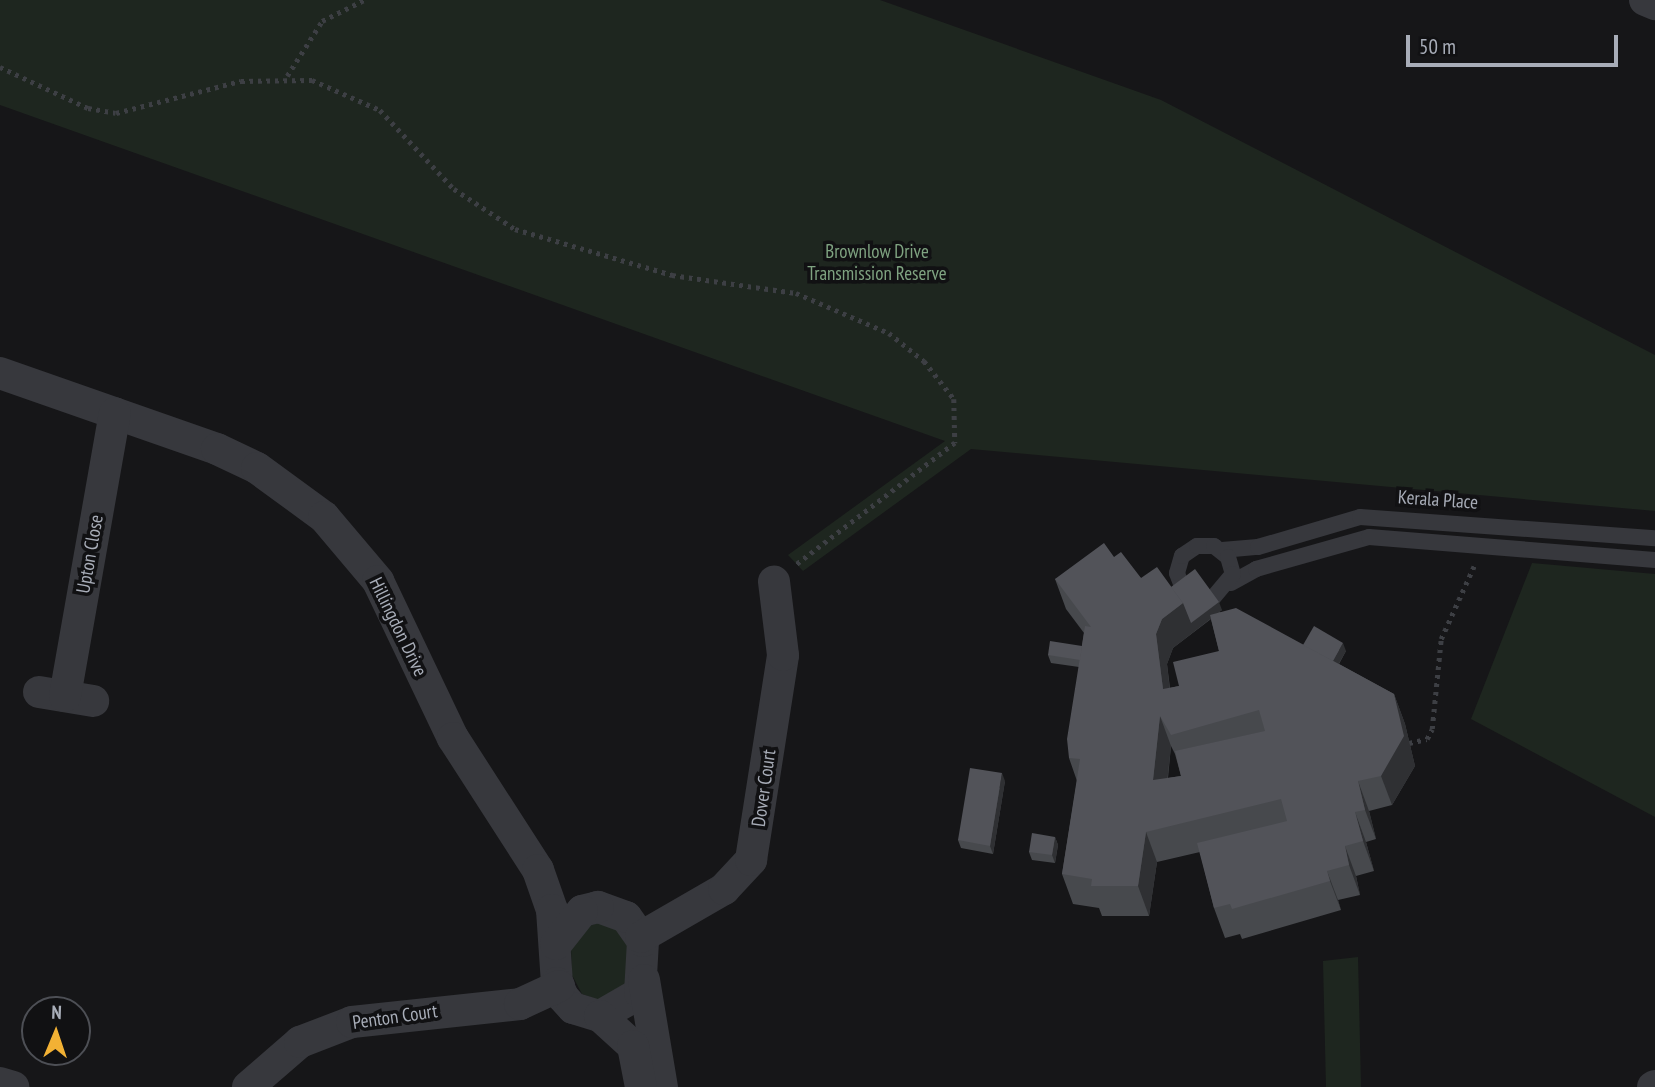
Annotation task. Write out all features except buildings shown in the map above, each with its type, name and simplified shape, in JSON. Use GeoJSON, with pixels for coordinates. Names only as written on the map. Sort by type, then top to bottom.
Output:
{"type":"FeatureCollection","features":[{"type":"Feature","properties":{"kind":"street"},"geometry":{"type":"LineString","coordinates":[[1645,0],[1655,4]]}},
{"type":"Feature","properties":{"kind":"street","name":"Hillingdon Drive"},"geometry":{"type":"LineString","coordinates":[[0,373],[115,413],[257,468],[324,517],[355,550],[378,581],[453,738],[538,870],[556,944]]}},
{"type":"Feature","properties":{"kind":"street","name":"Upton Close"},"geometry":{"type":"LineString","coordinates":[[66,696],[115,413]]}},
{"type":"Feature","properties":{"kind":"street","name":"Dover Court"},"geometry":{"type":"LineString","coordinates":[[641,937],[724,889],[751,860],[783,655],[774,582]]}},
{"type":"Feature","properties":{"kind":"street","name":"Hillingdon Drive"},"geometry":{"type":"LineString","coordinates":[[538,870],[598,907]]}},
{"type":"Feature","properties":{"kind":"street"},"geometry":{"type":"LineString","coordinates":[[641,1087],[633,1046],[600,1016],[573,1008],[559,986],[556,944],[571,920],[598,907],[626,917],[641,937],[662,1087]]}},
{"type":"Feature","properties":{"kind":"street"},"geometry":{"type":"LineString","coordinates":[[600,1016],[631,1004],[645,980]]}},
{"type":"Feature","properties":{"kind":"street","name":"Penton Court"},"geometry":{"type":"LineString","coordinates":[[248,1087],[300,1042],[352,1021],[520,1004],[559,986]]}},
{"type":"Feature","properties":{"kind":"street"},"geometry":{"type":"LineString","coordinates":[[0,1083],[13,1087]]}},
{"type":"Feature","properties":{"kind":"lane","name":"Kerala Place"},"geometry":{"type":"LineString","coordinates":[[1183,589],[1177,573],[1182,556],[1197,546],[1222,550],[1258,547],[1360,517],[1655,538]]}},
{"type":"Feature","properties":{"kind":"lane"},"geometry":{"type":"LineString","coordinates":[[1213,598],[1231,583],[1256,569],[1368,537],[1655,560]]}},
{"type":"Feature","properties":{"kind":"lane"},"geometry":{"type":"LineString","coordinates":[[1222,550],[1232,565],[1231,583]]}},
{"type":"Feature","properties":{"kind":"path"},"geometry":{"type":"LineString","coordinates":[[287,76],[322,21],[364,0]]}},
{"type":"Feature","properties":{"kind":"path"},"geometry":{"type":"LineString","coordinates":[[0,67],[88,108],[116,113],[240,81],[287,76],[336,87],[380,110],[454,189],[515,229],[672,275],[796,293],[858,314],[925,361],[954,399],[959,429],[950,451],[774,582]]}},
{"type":"Feature","properties":{"kind":"path"},"geometry":{"type":"LineString","coordinates":[[1409,743],[1427,739],[1432,729],[1441,639],[1480,545]]}},
{"type":"Feature","properties":{"kind":"green space","name":"Brownlow Drive Transmission Reserve"},"geometry":{"type":"Polygon","coordinates":[[[0,0],[880,0],[1161,100],[1655,355],[1655,511],[971,449],[803,571],[788,555],[945,441],[0,105],[0,0]]]}},
{"type":"Feature","properties":{"kind":"green space"},"geometry":{"type":"Polygon","coordinates":[[[1532,563],[1655,574],[1655,817],[1471,719],[1532,563]]]}},
{"type":"Feature","properties":{"kind":"green space"},"geometry":{"type":"Polygon","coordinates":[[[600,922],[614,926],[630,946],[628,984],[602,1001],[582,994],[572,975],[571,948],[584,928],[600,922]]]}},
{"type":"Feature","properties":{"kind":"green space"},"geometry":{"type":"Polygon","coordinates":[[[1358,957],[1361,1087],[1326,1087],[1323,961],[1358,957]]]}}]}
